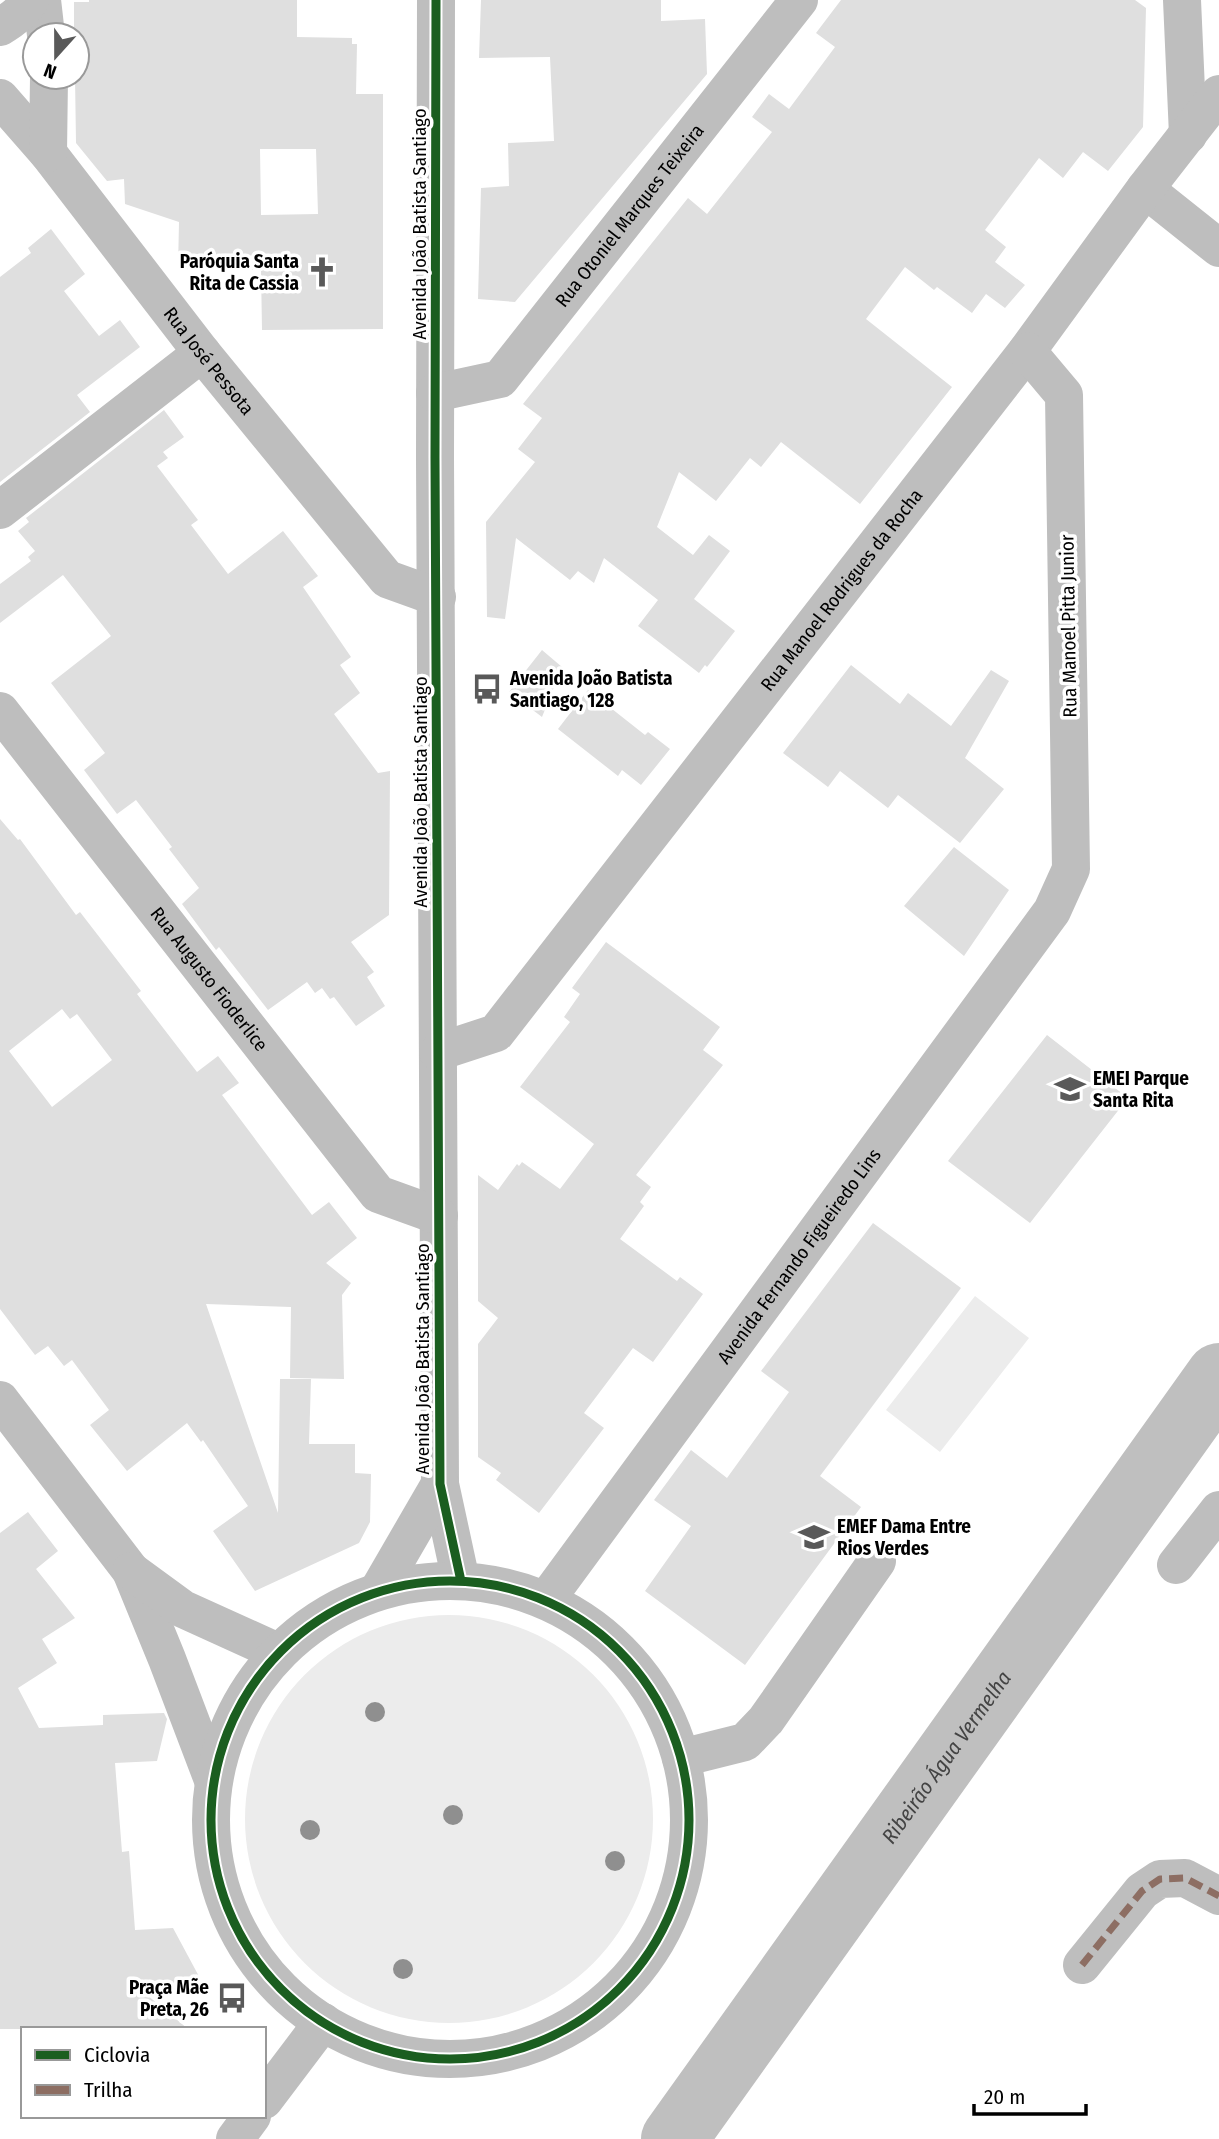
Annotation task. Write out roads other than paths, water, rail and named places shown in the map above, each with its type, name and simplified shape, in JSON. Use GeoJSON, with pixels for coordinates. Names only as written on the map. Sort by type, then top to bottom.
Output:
{"type":"FeatureCollection","features":[{"type":"Feature","properties":{"kind":"street"},"geometry":{"type":"LineString","coordinates":[[0,27],[25,8],[30,0]]}},
{"type":"Feature","properties":{"kind":"street"},"geometry":{"type":"LineString","coordinates":[[42,0],[44,21]]}},
{"type":"Feature","properties":{"kind":"street","name":"Avenida João Batista Santiago"},"geometry":{"type":"LineString","coordinates":[[436,0],[440,1483],[461,1581]]}},
{"type":"Feature","properties":{"kind":"street","name":"Rua Otoniel Marques Teixeira"},"geometry":{"type":"LineString","coordinates":[[435,393],[500,379],[799,0]]}},
{"type":"Feature","properties":{"kind":"street"},"geometry":{"type":"LineString","coordinates":[[1182,0],[1188,135]]}},
{"type":"Feature","properties":{"kind":"street"},"geometry":{"type":"LineString","coordinates":[[48,153],[49,91]]}},
{"type":"Feature","properties":{"kind":"street","name":"Rua Manoel Rodrigues da Rocha"},"geometry":{"type":"LineString","coordinates":[[438,1052],[496,1033],[1027,351],[1145,189],[1219,94]]}},
{"type":"Feature","properties":{"kind":"street","name":"Rua José Pessota"},"geometry":{"type":"LineString","coordinates":[[0,99],[48,153],[202,353],[387,579],[437,597]]}},
{"type":"Feature","properties":{"kind":"street"},"geometry":{"type":"LineString","coordinates":[[1145,189],[1219,248]]}},
{"type":"Feature","properties":{"kind":"street","name":"Rua Manoel Pitta Junior"},"geometry":{"type":"LineString","coordinates":[[1027,351],[1064,395],[1071,869],[1052,911]]}},
{"type":"Feature","properties":{"kind":"street"},"geometry":{"type":"LineString","coordinates":[[0,510],[202,353]]}},
{"type":"Feature","properties":{"kind":"street","name":"Rua Augusto Fioderlice"},"geometry":{"type":"LineString","coordinates":[[0,711],[378,1194],[439,1216]]}},
{"type":"Feature","properties":{"kind":"street","name":"Avenida Fernando Figueiredo Lins"},"geometry":{"type":"LineString","coordinates":[[546,1600],[1052,911]]}},
{"type":"Feature","properties":{"kind":"street"},"geometry":{"type":"LineString","coordinates":[[0,1400],[131,1571],[213,1780]]}},
{"type":"Feature","properties":{"kind":"street","name":"Avenida João Batista Santiago"},"geometry":{"type":"LineString","coordinates":[[378,1591],[440,1483]]}},
{"type":"Feature","properties":{"kind":"street"},"geometry":{"type":"LineString","coordinates":[[1176,1565],[1219,1510]]}},
{"type":"Feature","properties":{"kind":"street"},"geometry":{"type":"LineString","coordinates":[[681,1758],[746,1742],[766,1720],[877,1561]]}},
{"type":"Feature","properties":{"kind":"street"},"geometry":{"type":"LineString","coordinates":[[131,1571],[183,1609],[278,1652]]}},
{"type":"Feature","properties":{"kind":"street"},"geometry":{"type":"LineString","coordinates":[[461,1581],[489,1583],[546,1600],[602,1635],[647,1683],[677,1741],[691,1805],[686,1871],[663,1932],[625,1986],[573,2026],[513,2052],[448,2060],[383,2049],[323,2022],[278,1987],[244,1943],[221,1891],[210,1836],[213,1780],[235,1711],[278,1652],[324,1615],[378,1591],[419,1582],[461,1581]]}},
{"type":"Feature","properties":{"kind":"street"},"geometry":{"type":"LineString","coordinates":[[1082,1965],[1142,1891],[1160,1879],[1185,1878],[1219,1896]]}},
{"type":"Feature","properties":{"kind":"street"},"geometry":{"type":"LineString","coordinates":[[266,2098],[323,2022]]}},
{"type":"Feature","properties":{"kind":"street"},"geometry":{"type":"LineString","coordinates":[[235,2139],[251,2118]]}},
{"type":"Feature","properties":{"kind":"waterway","name":"Ribeirão Água Vermelha"},"geometry":{"type":"LineString","coordinates":[[674,2139],[1219,1376]]}},
{"type":"Feature","properties":{"kind":"place","name":"Paróquia Santa Rita de Cassia"},"geometry":{"type":"Point","coordinates":[322,272]}},
{"type":"Feature","properties":{"kind":"place","name":"Avenida João Batista Santiago, 128"},"geometry":{"type":"Point","coordinates":[487,689]}},
{"type":"Feature","properties":{"kind":"place","name":"EMEI Parque Santa Rita"},"geometry":{"type":"Point","coordinates":[1070,1089]}},
{"type":"Feature","properties":{"kind":"place","name":"EMEF Dama Entre Rios Verdes"},"geometry":{"type":"Point","coordinates":[814,1537]}},
{"type":"Feature","properties":{"kind":"place","name":"Praça Mãe Preta, 26"},"geometry":{"type":"Point","coordinates":[232,1998]}}]}
